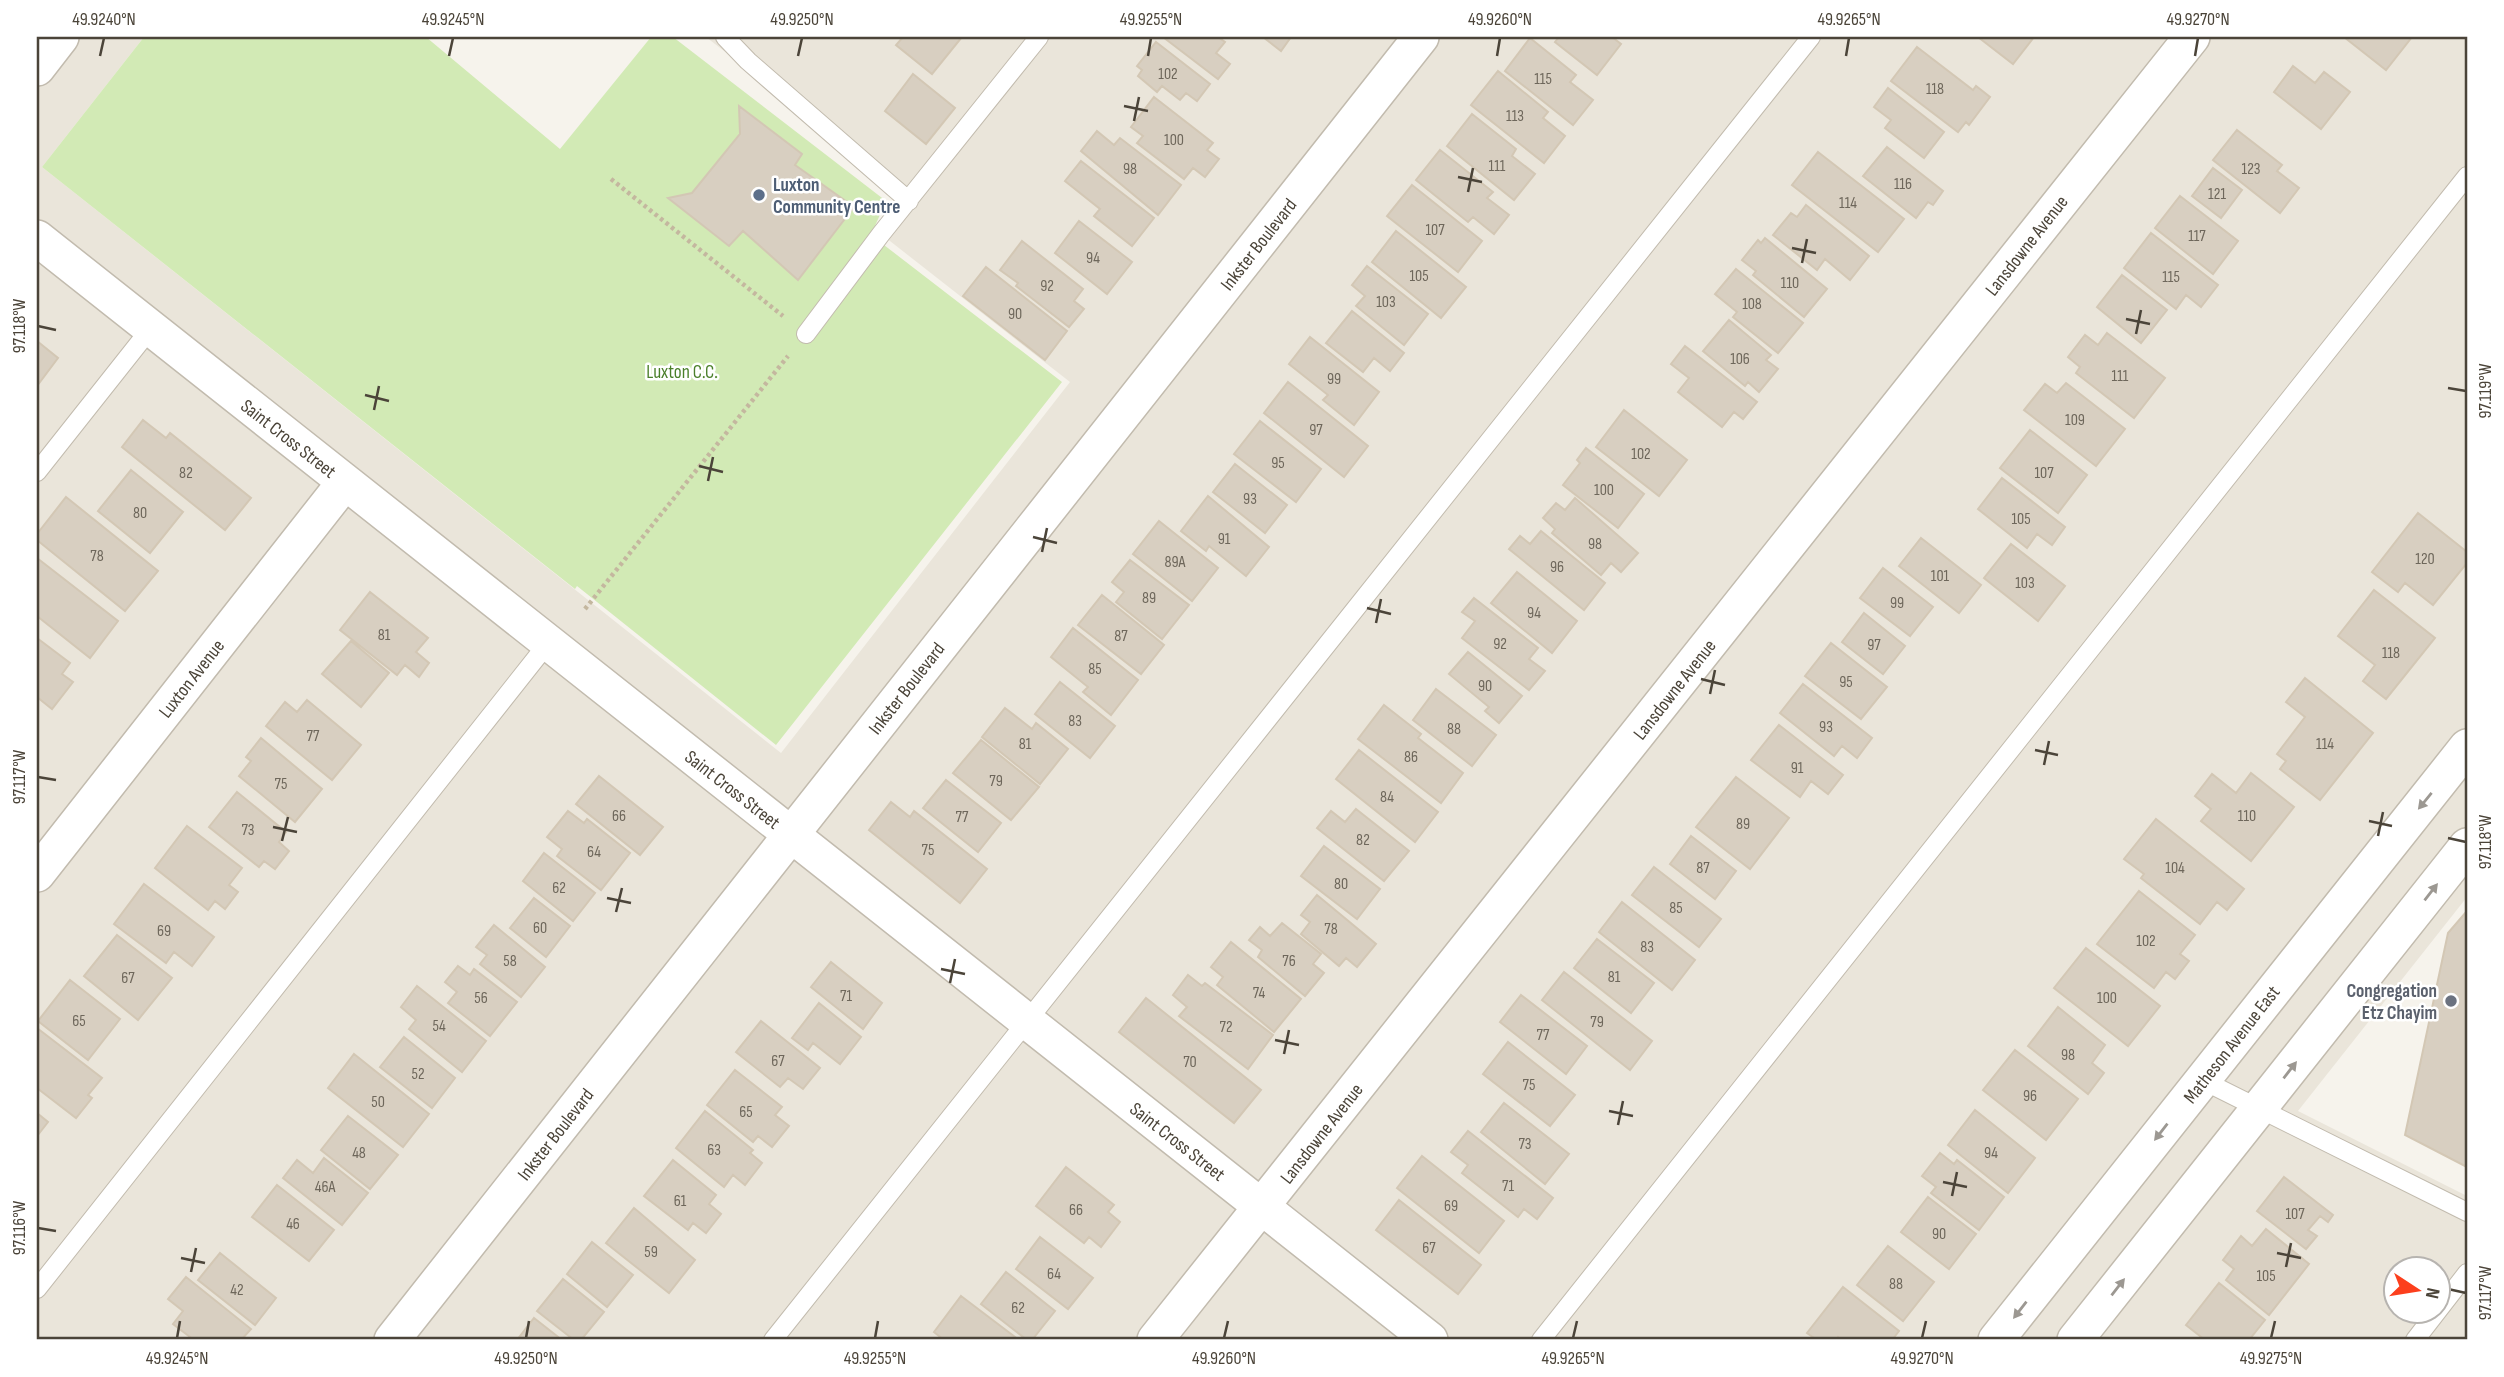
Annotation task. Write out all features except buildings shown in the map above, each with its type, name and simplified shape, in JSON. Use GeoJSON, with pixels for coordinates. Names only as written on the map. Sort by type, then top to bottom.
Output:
{"type":"FeatureCollection","features":[{"type":"Feature","properties":{"kind":"street"},"geometry":{"type":"LineString","coordinates":[[37,68],[61,37]]}},
{"type":"Feature","properties":{"kind":"street","name":"Inkster Boulevard"},"geometry":{"type":"LineString","coordinates":[[391,1340],[1421,37]]}},
{"type":"Feature","properties":{"kind":"street","name":"Lansdowne Avenue"},"geometry":{"type":"LineString","coordinates":[[1155,1340],[2192,37]]}},
{"type":"Feature","properties":{"kind":"street","name":"Saint Cross Street"},"geometry":{"type":"LineString","coordinates":[[37,238],[1430,1340]]}},
{"type":"Feature","properties":{"kind":"street","name":"Luxton Avenue"},"geometry":{"type":"LineString","coordinates":[[37,874],[345,482]]}},
{"type":"Feature","properties":{"kind":"street","name":"Matheson Avenue East"},"geometry":{"type":"LineString","coordinates":[[1996,1340],[2467,747]]}},
{"type":"Feature","properties":{"kind":"street"},"geometry":{"type":"LineString","coordinates":[[2075,1340],[2467,846]]}},
{"type":"Feature","properties":{"kind":"lane"},"geometry":{"type":"LineString","coordinates":[[725,37],[748,61],[909,201]]}},
{"type":"Feature","properties":{"kind":"lane"},"geometry":{"type":"LineString","coordinates":[[806,334],[1039,37]]}},
{"type":"Feature","properties":{"kind":"lane"},"geometry":{"type":"LineString","coordinates":[[773,1340],[1811,37]]}},
{"type":"Feature","properties":{"kind":"lane"},"geometry":{"type":"LineString","coordinates":[[1541,1340],[2467,176]]}},
{"type":"Feature","properties":{"kind":"lane"},"geometry":{"type":"LineString","coordinates":[[37,472],[151,328]]}},
{"type":"Feature","properties":{"kind":"lane"},"geometry":{"type":"LineString","coordinates":[[37,1289],[548,643]]}},
{"type":"Feature","properties":{"kind":"lane"},"geometry":{"type":"LineString","coordinates":[[2203,1080],[2467,1212]]}},
{"type":"Feature","properties":{"kind":"lane"},"geometry":{"type":"LineString","coordinates":[[2415,1340],[2467,1273]]}},
{"type":"Feature","properties":{"kind":"path"},"geometry":{"type":"LineString","coordinates":[[585,609],[806,334],[611,179]]}},
{"type":"Feature","properties":{"kind":"shaded area"},"geometry":{"type":"Polygon","coordinates":[[[37,37],[144,37],[42,167],[781,753],[1070,382],[881,234],[908,201],[890,180],[706,37],[2467,37],[2467,897],[2298,1111],[2467,1196],[2467,1340],[37,1340],[37,37]]]}},
{"type":"Feature","properties":{"kind":"green space","name":"Luxton C.C."},"geometry":{"type":"Polygon","coordinates":[[[144,37],[426,37],[560,149],[651,37],[673,37],[886,201],[871,235],[1062,382],[776,745],[42,167],[144,37]]]}},
{"type":"Feature","properties":{"kind":"place","name":"Luxton Community Centre"},"geometry":{"type":"Point","coordinates":[759,195]}},
{"type":"Feature","properties":{"kind":"place","name":"Congregation Etz Chayim"},"geometry":{"type":"Point","coordinates":[2451,1001]}}]}
